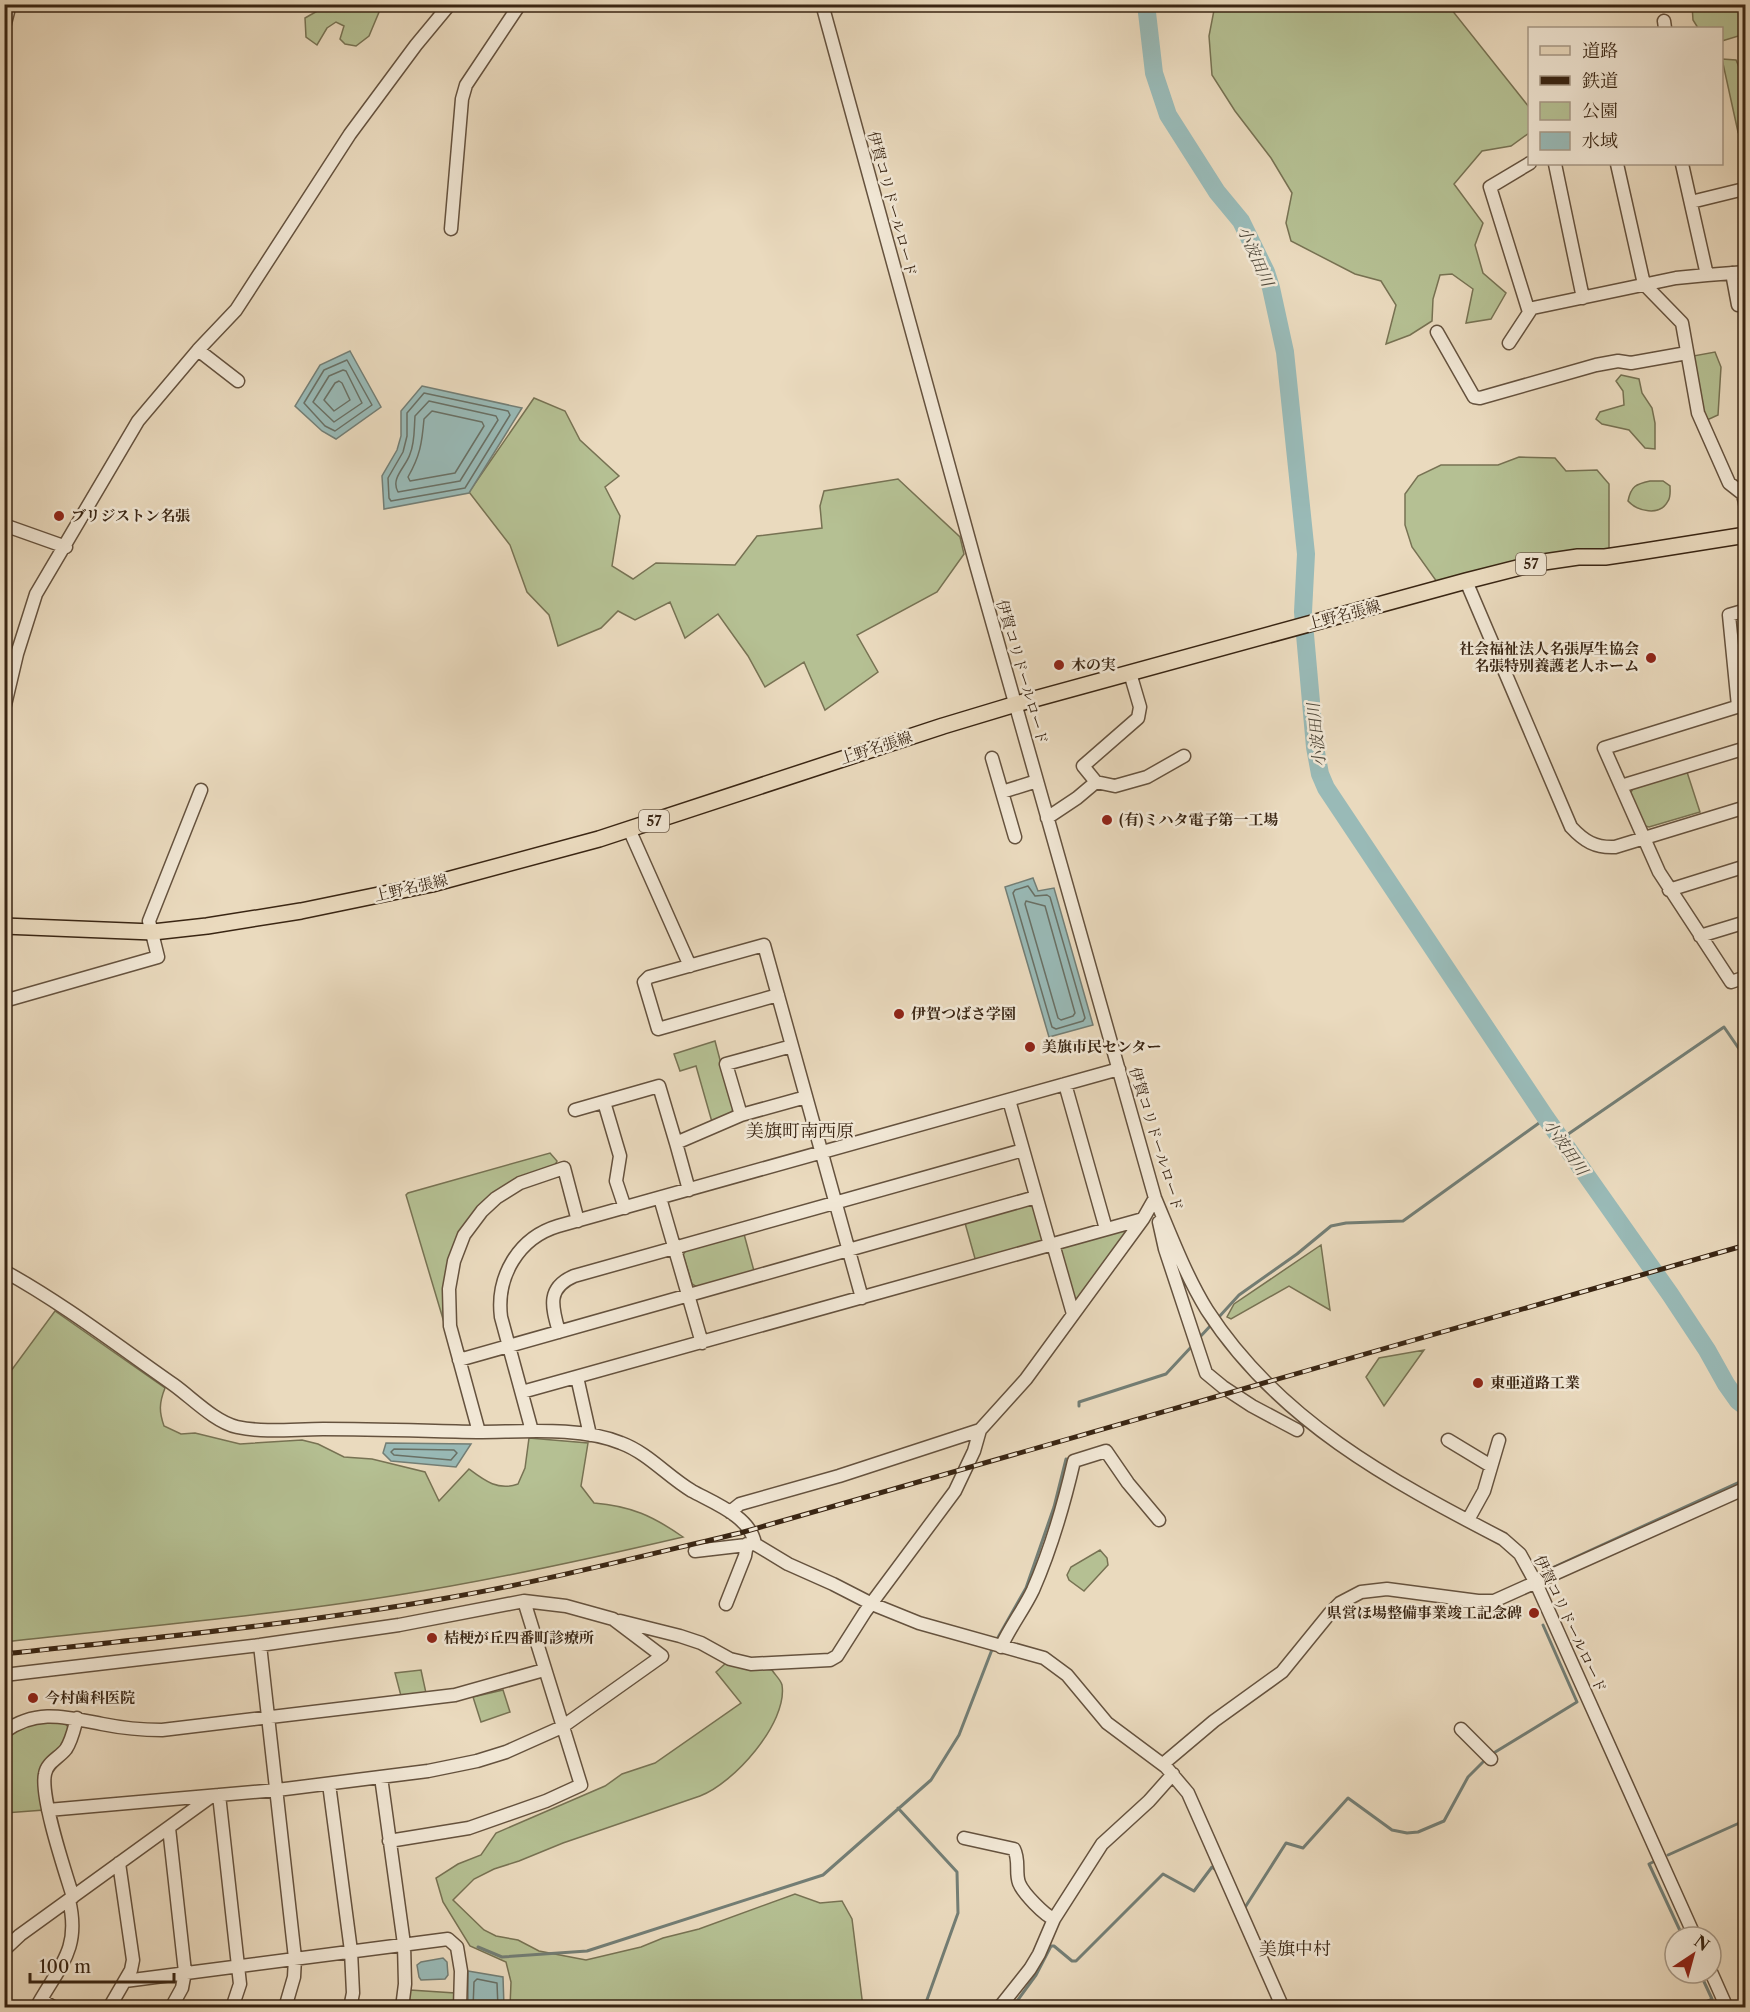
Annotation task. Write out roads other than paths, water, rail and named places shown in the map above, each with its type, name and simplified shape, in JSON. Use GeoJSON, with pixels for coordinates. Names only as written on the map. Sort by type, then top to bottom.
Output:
{"type":"FeatureCollection","features":[{"type":"Feature","properties":{"kind":"main road","name":"上野名張線"},"geometry":{"type":"LineString","coordinates":[[4,926],[153,932],[301,911],[432,884],[629,829],[942,726],[1016,704],[1466,581],[1537,563],[1639,552],[1746,535]]}},
{"type":"Feature","properties":{"kind":"street"},"geometry":{"type":"LineString","coordinates":[[4,27],[10,4]]}},
{"type":"Feature","properties":{"kind":"street"},"geometry":{"type":"LineString","coordinates":[[4,709],[36,594],[66,547],[138,421],[198,350],[236,310],[350,134],[416,45],[450,4]]}},
{"type":"Feature","properties":{"kind":"street"},"geometry":{"type":"LineString","coordinates":[[450,229],[462,99],[466,85],[520,4]]}},
{"type":"Feature","properties":{"kind":"street","name":"伊賀コリドールロード"},"geometry":{"type":"LineString","coordinates":[[822,4],[1047,818],[1155,1198],[1192,1281],[1215,1321],[1235,1348],[1269,1387],[1310,1424],[1369,1465],[1503,1539],[1525,1562],[1690,1925]]}},
{"type":"Feature","properties":{"kind":"street"},"geometry":{"type":"LineString","coordinates":[[1528,164],[1490,187],[1528,309],[1676,278],[1746,272]]}},
{"type":"Feature","properties":{"kind":"street"},"geometry":{"type":"LineString","coordinates":[[1555,165],[1584,298]]}},
{"type":"Feature","properties":{"kind":"street"},"geometry":{"type":"LineString","coordinates":[[1617,165],[1644,284],[1682,323],[1698,413],[1729,483],[1743,494],[1746,508]]}},
{"type":"Feature","properties":{"kind":"street"},"geometry":{"type":"LineString","coordinates":[[1682,165],[1707,275]]}},
{"type":"Feature","properties":{"kind":"street"},"geometry":{"type":"LineString","coordinates":[[1691,202],[1740,190]]}},
{"type":"Feature","properties":{"kind":"street"},"geometry":{"type":"LineString","coordinates":[[1732,273],[1738,305]]}},
{"type":"Feature","properties":{"kind":"street"},"geometry":{"type":"LineString","coordinates":[[1509,343],[1532,308]]}},
{"type":"Feature","properties":{"kind":"street"},"geometry":{"type":"LineString","coordinates":[[1437,332],[1474,397],[1480,398],[1596,365],[1618,361],[1631,363],[1687,353]]}},
{"type":"Feature","properties":{"kind":"street"},"geometry":{"type":"LineString","coordinates":[[198,350],[238,381]]}},
{"type":"Feature","properties":{"kind":"street"},"geometry":{"type":"LineString","coordinates":[[4,525],[66,547]]}},
{"type":"Feature","properties":{"kind":"street"},"geometry":{"type":"LineString","coordinates":[[1466,581],[1571,827],[1587,842],[1597,846],[1615,847],[1746,807]]}},
{"type":"Feature","properties":{"kind":"street"},"geometry":{"type":"LineString","coordinates":[[1746,610],[1729,615],[1742,705],[1604,748],[1659,872],[1670,890],[1731,982],[1746,977]]}},
{"type":"Feature","properties":{"kind":"street"},"geometry":{"type":"LineString","coordinates":[[1130,673],[1140,712],[1134,723],[1083,766],[1096,782],[1115,786],[1147,777],[1184,756]]}},
{"type":"Feature","properties":{"kind":"street"},"geometry":{"type":"LineString","coordinates":[[1622,786],[1746,748]]}},
{"type":"Feature","properties":{"kind":"street"},"geometry":{"type":"LineString","coordinates":[[992,758],[1015,837]]}},
{"type":"Feature","properties":{"kind":"street"},"geometry":{"type":"LineString","coordinates":[[1002,792],[1037,781]]}},
{"type":"Feature","properties":{"kind":"street"},"geometry":{"type":"LineString","coordinates":[[1047,818],[1096,782]]}},
{"type":"Feature","properties":{"kind":"street"},"geometry":{"type":"LineString","coordinates":[[4,1001],[158,957],[149,921],[201,790]]}},
{"type":"Feature","properties":{"kind":"street"},"geometry":{"type":"LineString","coordinates":[[629,829],[690,966]]}},
{"type":"Feature","properties":{"kind":"street"},"geometry":{"type":"LineString","coordinates":[[1670,890],[1746,866]]}},
{"type":"Feature","properties":{"kind":"street"},"geometry":{"type":"LineString","coordinates":[[1700,936],[1746,921]]}},
{"type":"Feature","properties":{"kind":"street"},"geometry":{"type":"LineString","coordinates":[[778,995],[658,1029],[644,982],[649,977],[764,945],[778,995],[806,1097],[821,1153],[862,1298]]}},
{"type":"Feature","properties":{"kind":"street"},"geometry":{"type":"LineString","coordinates":[[741,1115],[726,1064],[792,1046]]}},
{"type":"Feature","properties":{"kind":"street"},"geometry":{"type":"LineString","coordinates":[[532,1431],[501,1317],[500,1298],[502,1281],[509,1266],[532,1238],[552,1227],[1119,1069]]}},
{"type":"Feature","properties":{"kind":"street"},"geometry":{"type":"LineString","coordinates":[[1065,1084],[1106,1229]]}},
{"type":"Feature","properties":{"kind":"street"},"geometry":{"type":"LineString","coordinates":[[575,1110],[659,1086],[689,1190]]}},
{"type":"Feature","properties":{"kind":"street"},"geometry":{"type":"LineString","coordinates":[[676,1143],[741,1115],[806,1097]]}},
{"type":"Feature","properties":{"kind":"street"},"geometry":{"type":"LineString","coordinates":[[1009,1100],[1036,1197],[1073,1314]]}},
{"type":"Feature","properties":{"kind":"street"},"geometry":{"type":"LineString","coordinates":[[604,1102],[620,1156],[616,1181],[625,1208]]}},
{"type":"Feature","properties":{"kind":"street"},"geometry":{"type":"LineString","coordinates":[[559,1332],[553,1299],[558,1286],[574,1276],[1023,1150]]}},
{"type":"Feature","properties":{"kind":"street"},"geometry":{"type":"LineString","coordinates":[[479,1432],[450,1326],[449,1288],[458,1248],[475,1220],[496,1198],[510,1188],[532,1178],[564,1168],[578,1221]]}},
{"type":"Feature","properties":{"kind":"street"},"geometry":{"type":"LineString","coordinates":[[459,1360],[1036,1197]]}},
{"type":"Feature","properties":{"kind":"street"},"geometry":{"type":"LineString","coordinates":[[660,1198],[702,1343]]}},
{"type":"Feature","properties":{"kind":"street"},"geometry":{"type":"LineString","coordinates":[[4,1675],[261,1645],[399,1626],[524,1601],[566,1606],[680,1636],[701,1643],[730,1659],[751,1664],[830,1660],[837,1656],[955,1491],[980,1431],[1026,1379],[1143,1219],[1155,1198]]}},
{"type":"Feature","properties":{"kind":"street"},"geometry":{"type":"LineString","coordinates":[[1155,1198],[1165,1249],[1206,1373],[1252,1406],[1297,1430]]}},
{"type":"Feature","properties":{"kind":"street"},"geometry":{"type":"LineString","coordinates":[[522,1392],[1143,1219]]}},
{"type":"Feature","properties":{"kind":"street"},"geometry":{"type":"LineString","coordinates":[[4,1271],[72,1313],[220,1420],[237,1427],[277,1431],[322,1429],[532,1431],[590,1435],[621,1443],[641,1453],[682,1485],[730,1512],[754,1535],[726,1604]]}},
{"type":"Feature","properties":{"kind":"street"},"geometry":{"type":"LineString","coordinates":[[576,1377],[590,1435]]}},
{"type":"Feature","properties":{"kind":"street"},"geometry":{"type":"LineString","coordinates":[[730,1512],[740,1504],[980,1431]]}},
{"type":"Feature","properties":{"kind":"street"},"geometry":{"type":"LineString","coordinates":[[1448,1440],[1491,1466]]}},
{"type":"Feature","properties":{"kind":"street"},"geometry":{"type":"LineString","coordinates":[[1468,1520],[1484,1491],[1499,1440]]}},
{"type":"Feature","properties":{"kind":"street"},"geometry":{"type":"LineString","coordinates":[[996,1645],[1032,1592],[1066,1493],[1074,1461],[1106,1451],[1128,1483],[1159,1520]]}},
{"type":"Feature","properties":{"kind":"street"},"geometry":{"type":"LineString","coordinates":[[1163,1764],[1214,1721],[1282,1672],[1330,1613],[1340,1603],[1361,1592],[1387,1588],[1489,1602],[1746,1488]]}},
{"type":"Feature","properties":{"kind":"street"},"geometry":{"type":"LineString","coordinates":[[694,1551],[751,1544],[872,1604],[919,1623],[1050,1660],[1067,1675],[1107,1723],[1163,1764],[1191,1799],[1212,1851],[1283,2007]]}},
{"type":"Feature","properties":{"kind":"street"},"geometry":{"type":"LineString","coordinates":[[389,1841],[470,1828],[546,1802],[581,1785],[524,1601]]}},
{"type":"Feature","properties":{"kind":"street"},"geometry":{"type":"LineString","coordinates":[[48,1810],[278,1790],[428,1771],[477,1761],[515,1748],[562,1726],[662,1656],[613,1619]]}},
{"type":"Feature","properties":{"kind":"street"},"geometry":{"type":"LineString","coordinates":[[261,1645],[296,1958],[294,1977],[285,2007]]}},
{"type":"Feature","properties":{"kind":"street"},"geometry":{"type":"LineString","coordinates":[[4,1732],[16,1723],[47,1716],[76,1718],[140,1730],[162,1731],[455,1695],[544,1670]]}},
{"type":"Feature","properties":{"kind":"street"},"geometry":{"type":"LineString","coordinates":[[55,2007],[38,2004],[68,1954],[74,1927],[71,1898],[48,1810],[45,1771],[69,1743],[76,1718]]}},
{"type":"Feature","properties":{"kind":"street"},"geometry":{"type":"LineString","coordinates":[[1461,1729],[1489,1757]]}},
{"type":"Feature","properties":{"kind":"street"},"geometry":{"type":"LineString","coordinates":[[999,2007],[1030,1969],[1054,1919],[1102,1844],[1149,1801],[1173,1774]]}},
{"type":"Feature","properties":{"kind":"street"},"geometry":{"type":"LineString","coordinates":[[381,1777],[404,1944],[405,1984],[402,2007]]}},
{"type":"Feature","properties":{"kind":"street"},"geometry":{"type":"LineString","coordinates":[[329,1784],[351,1951],[353,1993],[350,2007]]}},
{"type":"Feature","properties":{"kind":"street"},"geometry":{"type":"LineString","coordinates":[[5,1949],[20,1935],[215,1795]]}},
{"type":"Feature","properties":{"kind":"street"},"geometry":{"type":"LineString","coordinates":[[215,1795],[240,1984],[232,2007]]}},
{"type":"Feature","properties":{"kind":"street"},"geometry":{"type":"LineString","coordinates":[[169,1828],[185,1972],[183,1988],[171,2007]]}},
{"type":"Feature","properties":{"kind":"street"},"geometry":{"type":"LineString","coordinates":[[964,1838],[1014,1849],[1018,1858],[1020,1884],[1042,1910],[1054,1919]]}},
{"type":"Feature","properties":{"kind":"street"},"geometry":{"type":"LineString","coordinates":[[109,2007],[131,1970],[133,1960],[119,1863]]}},
{"type":"Feature","properties":{"kind":"street"},"geometry":{"type":"LineString","coordinates":[[125,1981],[448,1939],[457,1947],[461,1971],[460,2007]]}},
{"type":"Feature","properties":{"kind":"street"},"geometry":{"type":"LineString","coordinates":[[1717,1985],[1727,2007]]}},
{"type":"Feature","properties":{"kind":"water"},"geometry":{"type":"Polygon","coordinates":[[[350,351],[381,407],[336,439],[322,431],[295,406],[320,365],[350,351]]]}},
{"type":"Feature","properties":{"kind":"water"},"geometry":{"type":"Polygon","coordinates":[[[422,386],[522,408],[469,493],[384,509],[382,476],[397,450],[401,436],[401,411],[422,386]]]}},
{"type":"Feature","properties":{"kind":"water"},"geometry":{"type":"Polygon","coordinates":[[[1033,878],[1038,891],[1054,888],[1093,1025],[1049,1037],[1005,887],[1033,878]]]}},
{"type":"Feature","properties":{"kind":"water"},"geometry":{"type":"Polygon","coordinates":[[[386,1443],[471,1444],[456,1467],[391,1461],[383,1453],[386,1443]]]}},
{"type":"Feature","properties":{"kind":"water"},"geometry":{"type":"Polygon","coordinates":[[[443,1958],[447,1962],[448,1975],[445,1979],[421,1980],[417,1965],[421,1962],[443,1958]]]}},
{"type":"Feature","properties":{"kind":"water"},"geometry":{"type":"Polygon","coordinates":[[[468,1971],[503,1977],[504,2007],[468,2007],[468,1971]]]}},
{"type":"Feature","properties":{"kind":"waterway","name":"小波田川"},"geometry":{"type":"LineString","coordinates":[[1146,4],[1154,73],[1168,115],[1217,192],[1241,221],[1266,272],[1271,288],[1285,352],[1306,554],[1303,612],[1315,747],[1320,774],[1326,788],[1546,1118],[1670,1294],[1707,1350],[1726,1384],[1738,1401],[1746,1407]]}},
{"type":"Feature","properties":{"kind":"waterway"},"geometry":{"type":"LineString","coordinates":[[1561,1139],[1724,1027],[1746,1059]]}},
{"type":"Feature","properties":{"kind":"waterway"},"geometry":{"type":"LineString","coordinates":[[1218,1318],[1239,1295],[1297,1254],[1331,1226],[1346,1223],[1403,1221],[1546,1118]]}},
{"type":"Feature","properties":{"kind":"waterway"},"geometry":{"type":"LineString","coordinates":[[1199,1338],[1213,1323]]}},
{"type":"Feature","properties":{"kind":"waterway"},"geometry":{"type":"LineString","coordinates":[[1079,1406],[1079,1402],[1166,1374],[1193,1345]]}},
{"type":"Feature","properties":{"kind":"waterway"},"geometry":{"type":"LineString","coordinates":[[996,1641],[1026,1588],[1054,1507],[1066,1459]]}},
{"type":"Feature","properties":{"kind":"waterway"},"geometry":{"type":"LineString","coordinates":[[1552,1568],[1746,1479]]}},
{"type":"Feature","properties":{"kind":"waterway"},"geometry":{"type":"LineString","coordinates":[[1492,1754],[1577,1702],[1543,1625]]}},
{"type":"Feature","properties":{"kind":"waterway"},"geometry":{"type":"LineString","coordinates":[[478,1947],[502,1957],[587,1951],[823,1875],[931,1780],[959,1735],[993,1647]]}},
{"type":"Feature","properties":{"kind":"waterway"},"geometry":{"type":"LineString","coordinates":[[1244,1909],[1286,1843],[1303,1848],[1348,1798],[1392,1830],[1407,1833],[1418,1832],[1444,1821],[1468,1777],[1487,1758]]}},
{"type":"Feature","properties":{"kind":"waterway"},"geometry":{"type":"LineString","coordinates":[[898,1808],[957,1872],[958,1913],[924,2008]]}},
{"type":"Feature","properties":{"kind":"waterway"},"geometry":{"type":"LineString","coordinates":[[1668,1855],[1746,1820]]}},
{"type":"Feature","properties":{"kind":"waterway"},"geometry":{"type":"LineString","coordinates":[[1655,1861],[1649,1864],[1677,1925]]}},
{"type":"Feature","properties":{"kind":"waterway"},"geometry":{"type":"LineString","coordinates":[[1012,2008],[1036,1975],[1051,1946],[1072,1961],[1076,1961],[1163,1874],[1194,1891],[1212,1867],[1216,1870]]}},
{"type":"Feature","properties":{"kind":"waterway"},"geometry":{"type":"LineString","coordinates":[[1692,2008],[1712,1999],[1706,1985]]}},
{"type":"Feature","properties":{"kind":"railway"},"geometry":{"type":"LineString","coordinates":[[4,1654],[226,1630],[392,1607],[520,1584],[630,1559],[740,1533],[1746,1245]]}},
{"type":"Feature","properties":{"kind":"place","name":"ブリジストン名張"},"geometry":{"type":"Point","coordinates":[59,516]}},
{"type":"Feature","properties":{"kind":"place","name":"社会福祉法人名張厚生協会 名張特別養護老人ホーム"},"geometry":{"type":"Point","coordinates":[1651,658]}},
{"type":"Feature","properties":{"kind":"place","name":"木の実"},"geometry":{"type":"Point","coordinates":[1059,665]}},
{"type":"Feature","properties":{"kind":"place","name":"(有)ミハタ電子第一工場"},"geometry":{"type":"Point","coordinates":[1107,820]}},
{"type":"Feature","properties":{"kind":"place","name":"伊賀つばさ学園"},"geometry":{"type":"Point","coordinates":[899,1014]}},
{"type":"Feature","properties":{"kind":"place","name":"美旗市民センター"},"geometry":{"type":"Point","coordinates":[1030,1047]}},
{"type":"Feature","properties":{"kind":"place","name":"東亜道路工業"},"geometry":{"type":"Point","coordinates":[1478,1383]}},
{"type":"Feature","properties":{"kind":"place","name":"県営ほ場整備事業竣工記念碑"},"geometry":{"type":"Point","coordinates":[1534,1613]}},
{"type":"Feature","properties":{"kind":"place","name":"桔梗が丘四番町診療所"},"geometry":{"type":"Point","coordinates":[432,1638]}},
{"type":"Feature","properties":{"kind":"place","name":"今村歯科医院"},"geometry":{"type":"Point","coordinates":[33,1698]}},
{"type":"Feature","properties":{"kind":"district","name":"美旗町南西原"},"geometry":{"type":"Point","coordinates":[800,1131]}},
{"type":"Feature","properties":{"kind":"district","name":"美旗中村"},"geometry":{"type":"Point","coordinates":[1295,1949]}}]}
